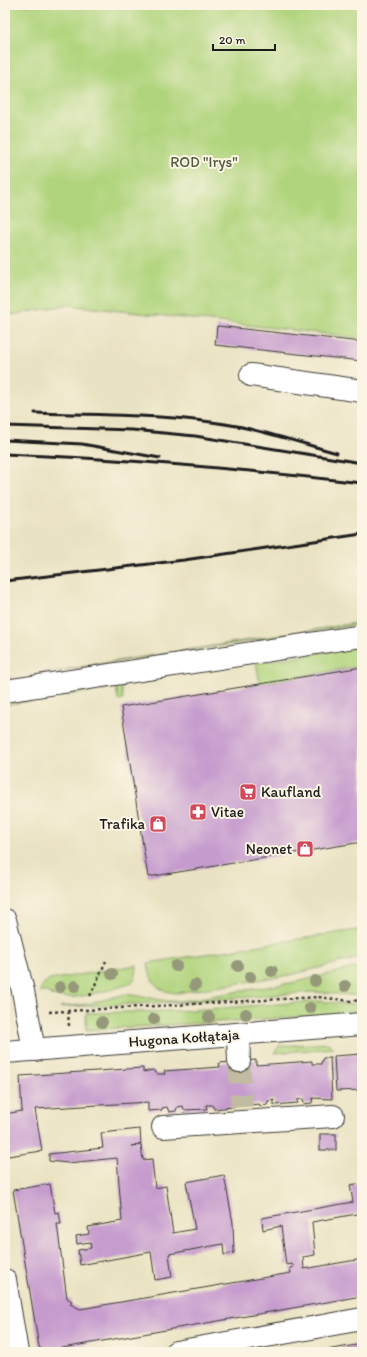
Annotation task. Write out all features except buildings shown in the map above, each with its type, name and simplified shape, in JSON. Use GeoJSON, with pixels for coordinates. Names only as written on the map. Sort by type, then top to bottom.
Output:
{"type":"FeatureCollection","features":[{"type":"Feature","properties":{"kind":"street"},"geometry":{"type":"LineString","coordinates":[[251,376],[362,391]]}},
{"type":"Feature","properties":{"kind":"street"},"geometry":{"type":"LineString","coordinates":[[5,691],[362,636]]}},
{"type":"Feature","properties":{"kind":"street"},"geometry":{"type":"LineString","coordinates":[[5,920],[23,991],[34,1050]]}},
{"type":"Feature","properties":{"kind":"street","name":"Hugona Kołłątaja"},"geometry":{"type":"LineString","coordinates":[[5,1052],[362,1024]]}},
{"type":"Feature","properties":{"kind":"street"},"geometry":{"type":"LineString","coordinates":[[238,1034],[239,1061]]}},
{"type":"Feature","properties":{"kind":"street"},"geometry":{"type":"LineString","coordinates":[[162,1127],[243,1114],[333,1116]]}},
{"type":"Feature","properties":{"kind":"street"},"geometry":{"type":"LineString","coordinates":[[5,1280],[17,1352]]}},
{"type":"Feature","properties":{"kind":"street"},"geometry":{"type":"LineString","coordinates":[[176,1352],[362,1319]]}},
{"type":"Feature","properties":{"kind":"path"},"geometry":{"type":"LineString","coordinates":[[90,996],[106,961]]}},
{"type":"Feature","properties":{"kind":"path"},"geometry":{"type":"LineString","coordinates":[[43,1012],[318,997],[352,1001],[362,1000]]}},
{"type":"Feature","properties":{"kind":"path"},"geometry":{"type":"LineString","coordinates":[[68,1011],[69,1031]]}},
{"type":"Feature","properties":{"kind":"green space","name":"ROD \"Irys\""},"geometry":{"type":"Polygon","coordinates":[[[5,5],[362,5],[362,338],[67,305],[5,316],[5,5]]]}},
{"type":"Feature","properties":{"kind":"green space"},"geometry":{"type":"Polygon","coordinates":[[[362,622],[362,624],[38,674],[362,622]]]}},
{"type":"Feature","properties":{"kind":"green space"},"geometry":{"type":"Polygon","coordinates":[[[362,646],[362,666],[260,683],[256,663],[362,646]]]}},
{"type":"Feature","properties":{"kind":"green space"},"geometry":{"type":"Polygon","coordinates":[[[121,683],[123,699],[118,700],[116,687],[5,705],[5,701],[121,683]]]}},
{"type":"Feature","properties":{"kind":"green space"},"geometry":{"type":"Polygon","coordinates":[[[362,929],[362,957],[290,975],[177,993],[165,991],[156,985],[149,970],[148,963],[362,929]]]}},
{"type":"Feature","properties":{"kind":"green space"},"geometry":{"type":"Polygon","coordinates":[[[137,965],[136,975],[132,982],[126,985],[85,996],[62,998],[53,996],[47,992],[40,992],[42,985],[49,980],[137,965]]]}},
{"type":"Feature","properties":{"kind":"green space"},"geometry":{"type":"Polygon","coordinates":[[[362,966],[362,996],[314,992],[181,1002],[60,1007],[87,1004],[126,994],[167,1001],[181,1001],[296,982],[362,966]]]}},
{"type":"Feature","properties":{"kind":"green space"},"geometry":{"type":"Polygon","coordinates":[[[321,1001],[344,1004],[362,1004],[362,1013],[86,1030],[86,1013],[177,1011],[321,1001]]]}},
{"type":"Feature","properties":{"kind":"green space"},"geometry":{"type":"Polygon","coordinates":[[[328,1043],[334,1048],[274,1053],[279,1046],[328,1043]]]}},
{"type":"Feature","properties":{"kind":"tunnel"},"geometry":{"type":"LineString","coordinates":[[239,1061],[242,1107]]}},
{"type":"Feature","properties":{"kind":"railway"},"geometry":{"type":"LineString","coordinates":[[35,413],[162,417],[212,422],[262,432],[337,453]]}},
{"type":"Feature","properties":{"kind":"railway"},"geometry":{"type":"LineString","coordinates":[[5,426],[132,430],[195,436],[362,463]]}},
{"type":"Feature","properties":{"kind":"railway"},"geometry":{"type":"LineString","coordinates":[[5,440],[82,444],[160,458]]}},
{"type":"Feature","properties":{"kind":"railway"},"geometry":{"type":"LineString","coordinates":[[5,454],[184,465],[362,483]]}},
{"type":"Feature","properties":{"kind":"railway"},"geometry":{"type":"LineString","coordinates":[[5,581],[184,560],[362,534]]}},
{"type":"Feature","properties":{"kind":"place","name":"Kaufland"},"geometry":{"type":"Point","coordinates":[248,792]}},
{"type":"Feature","properties":{"kind":"place","name":"Vitae"},"geometry":{"type":"Point","coordinates":[198,812]}},
{"type":"Feature","properties":{"kind":"place","name":"Trafika"},"geometry":{"type":"Point","coordinates":[158,824]}},
{"type":"Feature","properties":{"kind":"place","name":"Neonet"},"geometry":{"type":"Point","coordinates":[305,849]}}]}
